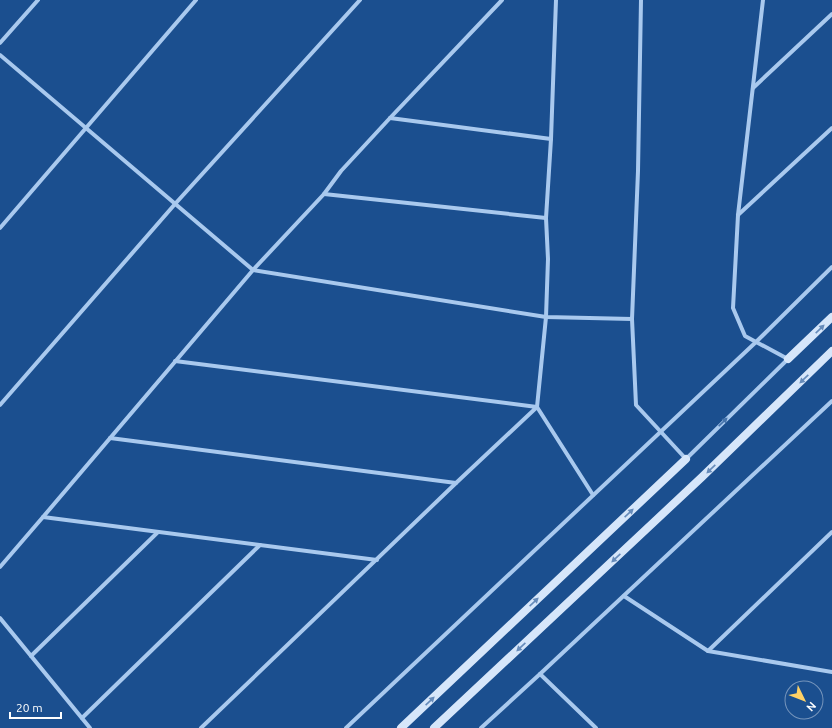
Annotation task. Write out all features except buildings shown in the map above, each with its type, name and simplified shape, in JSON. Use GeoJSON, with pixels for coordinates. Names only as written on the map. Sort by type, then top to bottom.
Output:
{"type":"FeatureCollection","features":[{"type":"Feature","properties":{"kind":"street"},"geometry":{"type":"LineString","coordinates":[[0,43],[38,0]]}},
{"type":"Feature","properties":{"kind":"street"},"geometry":{"type":"LineString","coordinates":[[0,228],[196,0]]}},
{"type":"Feature","properties":{"kind":"street"},"geometry":{"type":"LineString","coordinates":[[0,405],[175,204],[360,0]]}},
{"type":"Feature","properties":{"kind":"street"},"geometry":{"type":"LineString","coordinates":[[0,567],[253,270],[324,194],[342,170],[502,0]]}},
{"type":"Feature","properties":{"kind":"street"},"geometry":{"type":"LineString","coordinates":[[556,0],[551,140],[546,218],[548,259],[546,317],[537,406],[593,495]]}},
{"type":"Feature","properties":{"kind":"street"},"geometry":{"type":"LineString","coordinates":[[641,0],[638,171],[632,320],[636,405],[686,459]]}},
{"type":"Feature","properties":{"kind":"street"},"geometry":{"type":"LineString","coordinates":[[763,0],[738,215],[733,308],[745,336],[788,360]]}},
{"type":"Feature","properties":{"kind":"street"},"geometry":{"type":"LineString","coordinates":[[752,88],[832,14]]}},
{"type":"Feature","properties":{"kind":"street"},"geometry":{"type":"LineString","coordinates":[[0,55],[253,270],[546,317],[632,320]]}},
{"type":"Feature","properties":{"kind":"street"},"geometry":{"type":"LineString","coordinates":[[390,118],[551,140]]}},
{"type":"Feature","properties":{"kind":"street"},"geometry":{"type":"LineString","coordinates":[[738,215],[832,128]]}},
{"type":"Feature","properties":{"kind":"street"},"geometry":{"type":"LineString","coordinates":[[324,194],[546,218]]}},
{"type":"Feature","properties":{"kind":"street"},"geometry":{"type":"LineString","coordinates":[[346,728],[756,342],[832,267]]}},
{"type":"Feature","properties":{"kind":"street"},"geometry":{"type":"LineString","coordinates":[[402,728],[686,459],[832,317]]}},
{"type":"Feature","properties":{"kind":"street"},"geometry":{"type":"LineString","coordinates":[[434,728],[697,482],[832,351]]}},
{"type":"Feature","properties":{"kind":"street"},"geometry":{"type":"LineString","coordinates":[[175,361],[537,406]]}},
{"type":"Feature","properties":{"kind":"street"},"geometry":{"type":"LineString","coordinates":[[480,728],[624,596],[832,401]]}},
{"type":"Feature","properties":{"kind":"street"},"geometry":{"type":"LineString","coordinates":[[201,728],[537,406]]}},
{"type":"Feature","properties":{"kind":"street"},"geometry":{"type":"LineString","coordinates":[[110,438],[456,483]]}},
{"type":"Feature","properties":{"kind":"street"},"geometry":{"type":"LineString","coordinates":[[43,517],[377,560]]}},
{"type":"Feature","properties":{"kind":"street"},"geometry":{"type":"LineString","coordinates":[[31,656],[158,532]]}},
{"type":"Feature","properties":{"kind":"street"},"geometry":{"type":"LineString","coordinates":[[708,651],[832,532]]}},
{"type":"Feature","properties":{"kind":"street"},"geometry":{"type":"LineString","coordinates":[[82,718],[260,545]]}},
{"type":"Feature","properties":{"kind":"street"},"geometry":{"type":"LineString","coordinates":[[624,596],[708,651],[832,672]]}},
{"type":"Feature","properties":{"kind":"street"},"geometry":{"type":"LineString","coordinates":[[0,618],[90,728]]}},
{"type":"Feature","properties":{"kind":"street"},"geometry":{"type":"LineString","coordinates":[[540,674],[596,728]]}}]}
